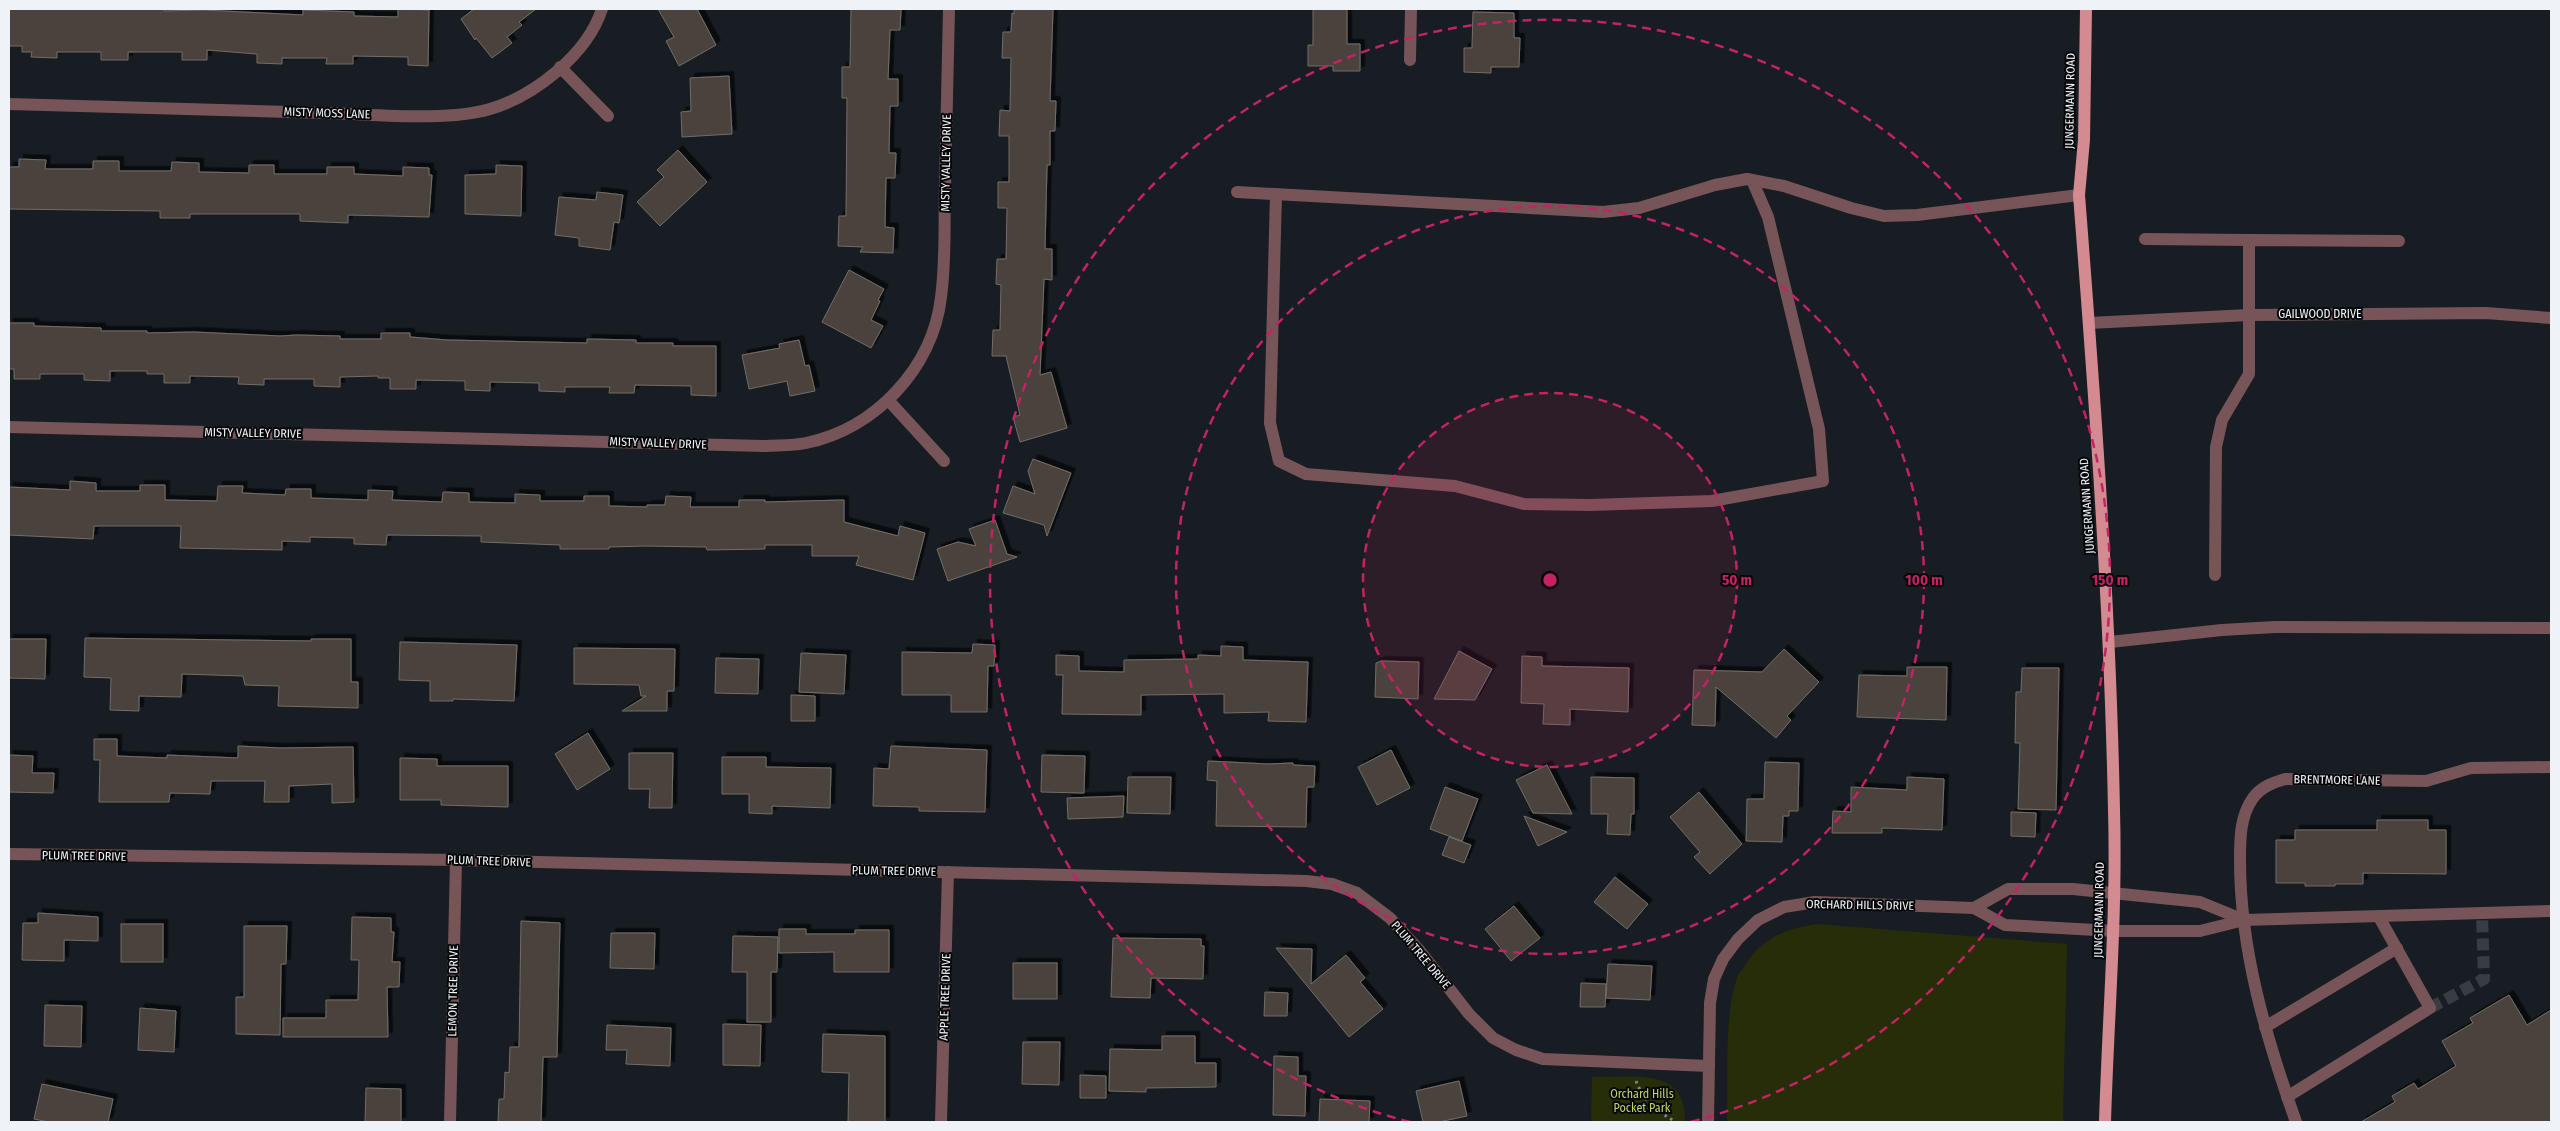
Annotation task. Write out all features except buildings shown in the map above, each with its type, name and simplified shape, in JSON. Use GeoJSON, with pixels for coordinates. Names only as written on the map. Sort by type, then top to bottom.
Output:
{"type":"FeatureCollection","features":[{"type":"Feature","properties":{"kind":"main road","name":"JUNGERMANN ROAD"},"geometry":{"type":"LineString","coordinates":[[2086,9],[2084,140],[2080,195],[2110,642],[2114,813],[2114,931],[2105,1122]]}},
{"type":"Feature","properties":{"kind":"street","name":"MISTY MOSS LANE"},"geometry":{"type":"LineString","coordinates":[[9,104],[418,116],[488,110],[520,98],[560,68],[583,43],[602,9]]}},
{"type":"Feature","properties":{"kind":"street","name":"MISTY VALLEY DRIVE"},"geometry":{"type":"LineString","coordinates":[[9,426],[764,446],[804,444],[837,434],[866,418],[888,401],[922,356],[935,328],[941,298],[950,9]]}},
{"type":"Feature","properties":{"kind":"street"},"geometry":{"type":"LineString","coordinates":[[1410,60],[1411,9]]}},
{"type":"Feature","properties":{"kind":"street"},"geometry":{"type":"LineString","coordinates":[[560,68],[608,116]]}},
{"type":"Feature","properties":{"kind":"street"},"geometry":{"type":"LineString","coordinates":[[1237,192],[1603,212],[1639,208],[1715,185],[1752,180],[1784,186],[1851,208],[1884,216],[1917,215],[2080,195]]}},
{"type":"Feature","properties":{"kind":"street"},"geometry":{"type":"LineString","coordinates":[[1276,194],[1270,423],[1279,461],[1306,474],[1455,486],[1524,504],[1590,505],[1712,501],[1823,480],[1817,419],[1768,217],[1752,180]]}},
{"type":"Feature","properties":{"kind":"street"},"geometry":{"type":"LineString","coordinates":[[2145,239],[2398,241]]}},
{"type":"Feature","properties":{"kind":"street"},"geometry":{"type":"LineString","coordinates":[[2215,575],[2216,447],[2222,420],[2249,374],[2249,240]]}},
{"type":"Feature","properties":{"kind":"street","name":"GAILWOOD DRIVE"},"geometry":{"type":"LineString","coordinates":[[2089,322],[2249,315],[2486,313],[2551,318]]}},
{"type":"Feature","properties":{"kind":"street"},"geometry":{"type":"LineString","coordinates":[[888,401],[944,461]]}},
{"type":"Feature","properties":{"kind":"street"},"geometry":{"type":"LineString","coordinates":[[2110,642],[2222,630],[2274,627],[2551,628]]}},
{"type":"Feature","properties":{"kind":"street","name":"BRENTMORE LANE"},"geometry":{"type":"LineString","coordinates":[[2296,1122],[2265,1027],[2252,979],[2244,920],[2240,882],[2240,834],[2244,816],[2253,798],[2266,785],[2285,779],[2426,781],[2471,768],[2551,767]]}},
{"type":"Feature","properties":{"kind":"street","name":"PLUM TREE DRIVE"},"geometry":{"type":"LineString","coordinates":[[9,854],[456,860],[1306,881],[1332,884],[1357,893],[1390,918],[1419,950],[1469,1014],[1493,1038],[1516,1050],[1543,1059],[1709,1066]]}},
{"type":"Feature","properties":{"kind":"street","name":"LEMON TREE DRIVE"},"geometry":{"type":"LineString","coordinates":[[450,1122],[456,860]]}},
{"type":"Feature","properties":{"kind":"street","name":"APPLE TREE DRIVE"},"geometry":{"type":"LineString","coordinates":[[940,1122],[948,872]]}},
{"type":"Feature","properties":{"kind":"street"},"geometry":{"type":"LineString","coordinates":[[1974,908],[2008,890],[2073,890],[2200,902],[2244,920]]}},
{"type":"Feature","properties":{"kind":"street","name":"ORCHARD HILLS DRIVE"},"geometry":{"type":"LineString","coordinates":[[1708,1122],[1710,1003],[1714,979],[1723,959],[1738,939],[1758,920],[1784,907],[1815,902],[1974,908],[2006,925],[2114,931]]}},
{"type":"Feature","properties":{"kind":"street"},"geometry":{"type":"LineString","coordinates":[[2114,931],[2200,931],[2244,920],[2551,911]]}},
{"type":"Feature","properties":{"kind":"street"},"geometry":{"type":"LineString","coordinates":[[2287,1097],[2430,1008],[2379,917]]}},
{"type":"Feature","properties":{"kind":"street"},"geometry":{"type":"LineString","coordinates":[[2265,1027],[2397,948]]}},
{"type":"Feature","properties":{"kind":"path"},"geometry":{"type":"LineString","coordinates":[[1634,1063],[1635,1079],[1642,1096],[1658,1112],[1676,1122]]}},
{"type":"Feature","properties":{"kind":"green space"},"geometry":{"type":"Polygon","coordinates":[[[1818,924],[2067,944],[2063,1122],[1727,1122],[1728,1029],[1733,993],[1738,976],[1754,953],[1769,940],[1787,931],[1818,924]]]}},
{"type":"Feature","properties":{"kind":"green space","name":"Orchard Hills Pocket Park"},"geometry":{"type":"Polygon","coordinates":[[[1592,1077],[1654,1078],[1667,1083],[1677,1091],[1683,1104],[1685,1122],[1591,1122],[1592,1077]]]}},
{"type":"Feature","properties":{"kind":"tunnel"},"geometry":{"type":"LineString","coordinates":[[2430,1008],[2484,979],[2482,913]]}}]}
